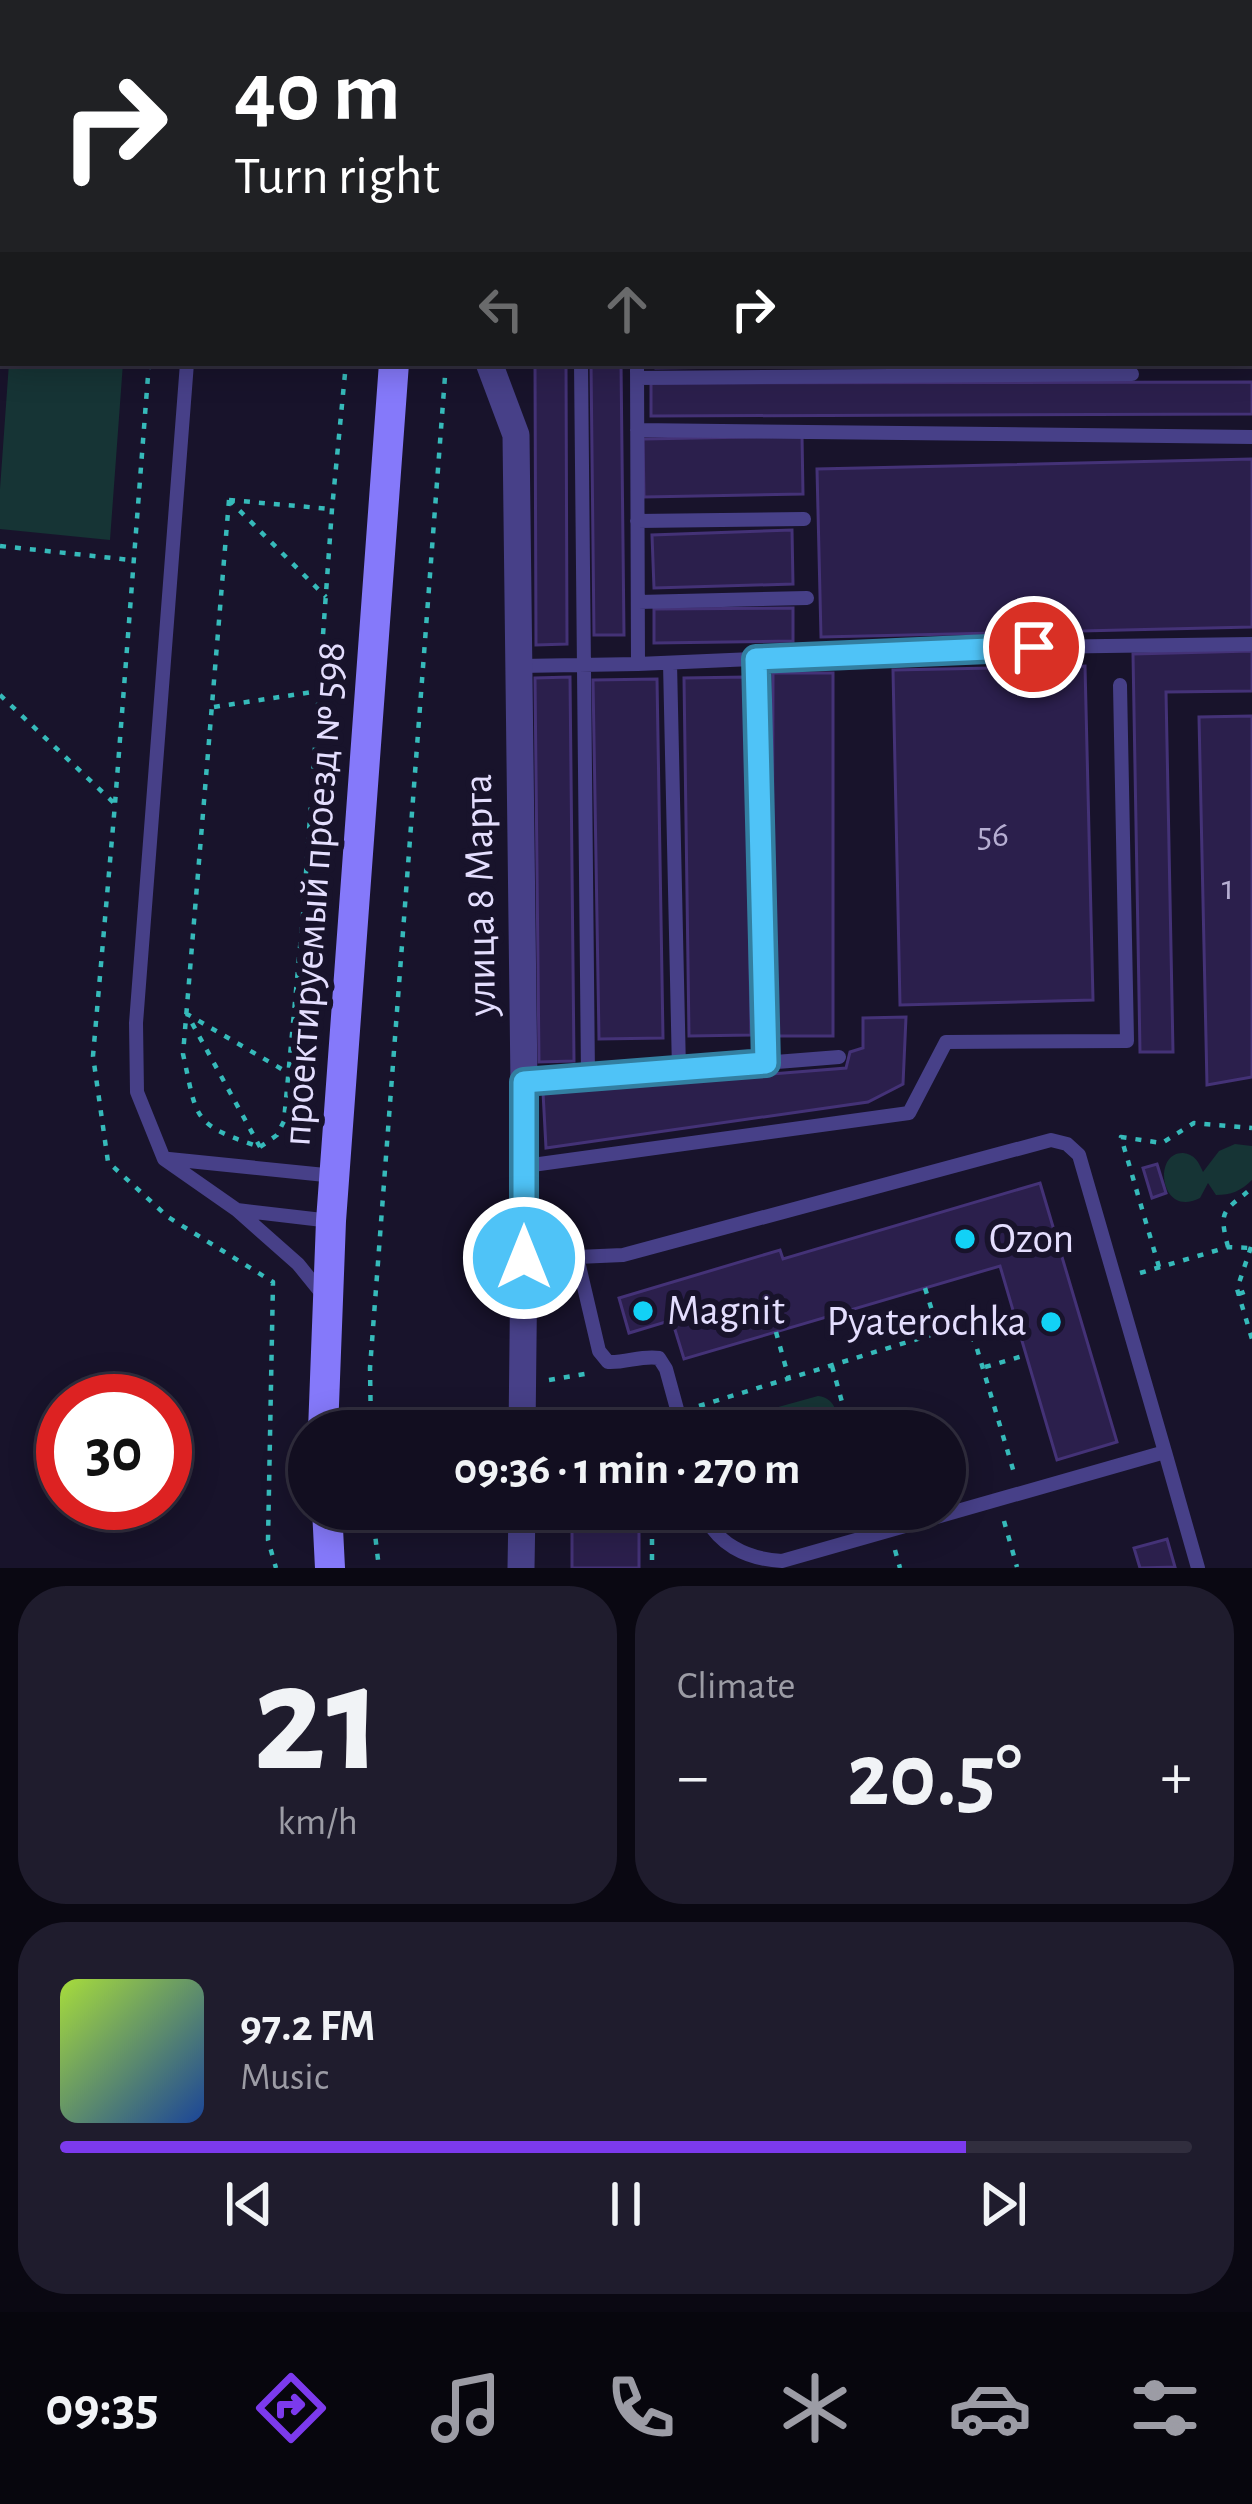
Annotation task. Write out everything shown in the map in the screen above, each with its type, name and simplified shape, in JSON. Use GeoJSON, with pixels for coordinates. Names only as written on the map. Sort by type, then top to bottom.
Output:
{"type":"FeatureCollection","features":[{"type":"Feature","properties":{"kind":"street","name":"проектируемый проезд № 598"},"geometry":{"type":"LineString","coordinates":[[323,1410],[334,1176],[394,366]]}},
{"type":"Feature","properties":{"kind":"street","name":"улица 8 Марта"},"geometry":{"type":"LineString","coordinates":[[490,366],[516,435],[525,1166],[522,1410]]}},
{"type":"Feature","properties":{"kind":"street"},"geometry":{"type":"LineString","coordinates":[[328,1530],[330,1568]]}},
{"type":"Feature","properties":{"kind":"street"},"geometry":{"type":"LineString","coordinates":[[521,1568],[522,1530]]}},
{"type":"Feature","properties":{"kind":"lane"},"geometry":{"type":"LineString","coordinates":[[187,366],[136,1023],[137,1092],[164,1159],[237,1210],[298,1264],[326,1298]]}},
{"type":"Feature","properties":{"kind":"lane"},"geometry":{"type":"LineString","coordinates":[[581,366],[588,1077]]}},
{"type":"Feature","properties":{"kind":"lane"},"geometry":{"type":"LineString","coordinates":[[638,664],[637,371],[1132,374]]}},
{"type":"Feature","properties":{"kind":"lane"},"geometry":{"type":"LineString","coordinates":[[637,430],[1252,437]]}},
{"type":"Feature","properties":{"kind":"lane"},"geometry":{"type":"LineString","coordinates":[[638,521],[803,519]]}},
{"type":"Feature","properties":{"kind":"lane"},"geometry":{"type":"LineString","coordinates":[[638,602],[807,598]]}},
{"type":"Feature","properties":{"kind":"lane"},"geometry":{"type":"LineString","coordinates":[[520,666],[1252,644]]}},
{"type":"Feature","properties":{"kind":"lane"},"geometry":{"type":"LineString","coordinates":[[756,659],[766,1063]]}},
{"type":"Feature","properties":{"kind":"lane"},"geometry":{"type":"LineString","coordinates":[[670,663],[679,1070]]}},
{"type":"Feature","properties":{"kind":"lane"},"geometry":{"type":"LineString","coordinates":[[525,1166],[909,1113],[946,1042],[1127,1040],[1120,686]]}},
{"type":"Feature","properties":{"kind":"lane"},"geometry":{"type":"LineString","coordinates":[[524,1082],[838,1057]]}},
{"type":"Feature","properties":{"kind":"lane"},"geometry":{"type":"LineString","coordinates":[[524,1258],[623,1255],[1051,1140],[1067,1144],[1079,1155],[1198,1568]]}},
{"type":"Feature","properties":{"kind":"lane"},"geometry":{"type":"LineString","coordinates":[[164,1159],[334,1176]]}},
{"type":"Feature","properties":{"kind":"lane"},"geometry":{"type":"LineString","coordinates":[[237,1210],[331,1221]]}},
{"type":"Feature","properties":{"kind":"lane"},"geometry":{"type":"LineString","coordinates":[[577,1257],[599,1351],[608,1362],[659,1358],[677,1410]]}},
{"type":"Feature","properties":{"kind":"lane"},"geometry":{"type":"LineString","coordinates":[[966,1508],[1165,1452]]}},
{"type":"Feature","properties":{"kind":"lane"},"geometry":{"type":"LineString","coordinates":[[713,1530],[733,1547],[764,1560],[782,1561],[890,1530]]}},
{"type":"Feature","properties":{"kind":"path"},"geometry":{"type":"LineString","coordinates":[[0,695],[115,804],[148,366]]}},
{"type":"Feature","properties":{"kind":"path"},"geometry":{"type":"LineString","coordinates":[[260,1147],[277,1135],[284,1121],[346,366]]}},
{"type":"Feature","properties":{"kind":"path"},"geometry":{"type":"LineString","coordinates":[[371,1410],[371,1346],[446,366]]}},
{"type":"Feature","properties":{"kind":"path"},"geometry":{"type":"LineString","coordinates":[[229,500],[332,509]]}},
{"type":"Feature","properties":{"kind":"path"},"geometry":{"type":"LineString","coordinates":[[229,500],[326,597]]}},
{"type":"Feature","properties":{"kind":"path"},"geometry":{"type":"LineString","coordinates":[[229,500],[183,1054],[203,1124],[260,1147]]}},
{"type":"Feature","properties":{"kind":"path"},"geometry":{"type":"LineString","coordinates":[[0,546],[133,561]]}},
{"type":"Feature","properties":{"kind":"path"},"geometry":{"type":"LineString","coordinates":[[214,707],[319,691]]}},
{"type":"Feature","properties":{"kind":"path"},"geometry":{"type":"LineString","coordinates":[[187,1014],[286,1072]]}},
{"type":"Feature","properties":{"kind":"path"},"geometry":{"type":"LineString","coordinates":[[187,1014],[260,1147]]}},
{"type":"Feature","properties":{"kind":"path"},"geometry":{"type":"LineString","coordinates":[[1159,1267],[1121,1137],[1162,1143],[1194,1123],[1252,1128]]}},
{"type":"Feature","properties":{"kind":"path"},"geometry":{"type":"LineString","coordinates":[[1228,1246],[1223,1213],[1252,1187]]}},
{"type":"Feature","properties":{"kind":"path"},"geometry":{"type":"LineString","coordinates":[[1139,1273],[1228,1246],[1251,1247],[1238,1288],[1252,1339]]}},
{"type":"Feature","properties":{"kind":"path"},"geometry":{"type":"LineString","coordinates":[[273,1282],[268,1540],[276,1568]]}},
{"type":"Feature","properties":{"kind":"path"},"geometry":{"type":"LineString","coordinates":[[925,1288],[939,1333]]}},
{"type":"Feature","properties":{"kind":"path"},"geometry":{"type":"LineString","coordinates":[[1239,1294],[1252,1289]]}},
{"type":"Feature","properties":{"kind":"path"},"geometry":{"type":"LineString","coordinates":[[688,1410],[950,1329],[966,1331],[975,1342],[1020,1493]]}},
{"type":"Feature","properties":{"kind":"path"},"geometry":{"type":"LineString","coordinates":[[776,1332],[789,1378]]}},
{"type":"Feature","properties":{"kind":"path"},"geometry":{"type":"LineString","coordinates":[[983,1367],[1026,1355]]}},
{"type":"Feature","properties":{"kind":"path"},"geometry":{"type":"LineString","coordinates":[[544,1381],[595,1372],[608,1362]]}},
{"type":"Feature","properties":{"kind":"path"},"geometry":{"type":"LineString","coordinates":[[832,1366],[844,1410]]}},
{"type":"Feature","properties":{"kind":"path"},"geometry":{"type":"LineString","coordinates":[[998,1499],[1017,1567]]}},
{"type":"Feature","properties":{"kind":"path"},"geometry":{"type":"LineString","coordinates":[[374,1530],[379,1568]]}},
{"type":"Feature","properties":{"kind":"path"},"geometry":{"type":"LineString","coordinates":[[652,1530],[652,1568]]}},
{"type":"Feature","properties":{"kind":"green space"},"geometry":{"type":"Polygon","coordinates":[[[9,366],[123,366],[110,540],[0,529],[9,366]]]}},
{"type":"Feature","properties":{"kind":"green space"},"geometry":{"type":"Polygon","coordinates":[[[1235,1144],[1252,1146],[1252,1180],[1244,1187],[1216,1195],[1208,1183],[1200,1198],[1187,1202],[1169,1193],[1164,1172],[1173,1156],[1191,1155],[1203,1172],[1219,1151],[1235,1144]]]}},
{"type":"Feature","properties":{"kind":"green space"},"geometry":{"type":"Polygon","coordinates":[[[818,1396],[835,1410],[767,1410],[818,1396]]]}},
{"type":"Feature","properties":{"kind":"building"},"geometry":{"type":"Polygon","coordinates":[[[535,366],[566,366],[567,644],[536,645],[535,366]]]}},
{"type":"Feature","properties":{"kind":"building"},"geometry":{"type":"Polygon","coordinates":[[[591,366],[621,366],[624,635],[594,635],[591,366]]]}},
{"type":"Feature","properties":{"kind":"building"},"geometry":{"type":"Polygon","coordinates":[[[656,366],[846,366],[656,368],[656,366]]]}},
{"type":"Feature","properties":{"kind":"building"},"geometry":{"type":"Polygon","coordinates":[[[1252,382],[1252,414],[651,416],[651,383],[1252,382]]]}},
{"type":"Feature","properties":{"kind":"building"},"geometry":{"type":"Polygon","coordinates":[[[802,436],[803,494],[644,497],[643,439],[802,436]]]}},
{"type":"Feature","properties":{"kind":"building"},"geometry":{"type":"Polygon","coordinates":[[[1252,459],[1252,627],[821,637],[817,469],[1252,459]]]}},
{"type":"Feature","properties":{"kind":"building"},"geometry":{"type":"Polygon","coordinates":[[[792,530],[793,584],[654,588],[652,535],[792,530]]]}},
{"type":"Feature","properties":{"kind":"building"},"geometry":{"type":"Polygon","coordinates":[[[793,608],[793,641],[654,643],[654,609],[793,608]]]}},
{"type":"Feature","properties":{"kind":"building"},"geometry":{"type":"Polygon","coordinates":[[[1252,651],[1252,691],[1166,692],[1173,1052],[1140,1052],[1133,654],[1252,651]]]}},
{"type":"Feature","properties":{"kind":"building"},"geometry":{"type":"Polygon","coordinates":[[[1085,666],[1093,1000],[900,1005],[893,670],[1085,666]]]}},
{"type":"Feature","properties":{"kind":"building"},"geometry":{"type":"Polygon","coordinates":[[[773,673],[833,673],[833,1036],[772,1036],[773,673]]]}},
{"type":"Feature","properties":{"kind":"building"},"geometry":{"type":"Polygon","coordinates":[[[570,677],[574,1061],[539,1062],[535,678],[570,677]]]}},
{"type":"Feature","properties":{"kind":"building"},"geometry":{"type":"Polygon","coordinates":[[[746,677],[751,1035],[689,1036],[684,678],[746,677]]]}},
{"type":"Feature","properties":{"kind":"building"},"geometry":{"type":"Polygon","coordinates":[[[657,679],[663,1038],[599,1039],[593,680],[657,679]]]}},
{"type":"Feature","properties":{"kind":"building"},"geometry":{"type":"Polygon","coordinates":[[[1252,716],[1252,1077],[1207,1085],[1199,717],[1252,716]]]}},
{"type":"Feature","properties":{"kind":"building"},"geometry":{"type":"Polygon","coordinates":[[[906,1017],[903,1084],[868,1102],[546,1148],[543,1092],[846,1068],[850,1052],[863,1048],[863,1018],[906,1017]]]}},
{"type":"Feature","properties":{"kind":"building"},"geometry":{"type":"Polygon","coordinates":[[[1157,1164],[1166,1193],[1152,1198],[1143,1168],[1157,1164]]]}},
{"type":"Feature","properties":{"kind":"building"},"geometry":{"type":"Polygon","coordinates":[[[1040,1183],[1117,1442],[1057,1460],[1000,1266],[684,1359],[672,1320],[629,1333],[619,1298],[780,1250],[783,1259],[1040,1183]]]}},
{"type":"Feature","properties":{"kind":"building"},"geometry":{"type":"Polygon","coordinates":[[[572,1530],[639,1530],[639,1568],[572,1568],[572,1530]]]}},
{"type":"Feature","properties":{"kind":"building"},"geometry":{"type":"Polygon","coordinates":[[[1167,1539],[1175,1567],[1140,1568],[1134,1548],[1167,1539]]]}},
{"type":"Feature","properties":{"kind":"place","name":"Ozon"},"geometry":{"type":"Point","coordinates":[965,1239]}},
{"type":"Feature","properties":{"kind":"place","name":"Magnit"},"geometry":{"type":"Point","coordinates":[643,1311]}},
{"type":"Feature","properties":{"kind":"place","name":"Pyaterochka"},"geometry":{"type":"Point","coordinates":[1051,1322]}},
{"type":"Feature","properties":{"kind":"route"},"geometry":{"type":"LineString","coordinates":[[524,1258],[524,1082],[766,1063],[756,659],[1034,647]]}}]}
